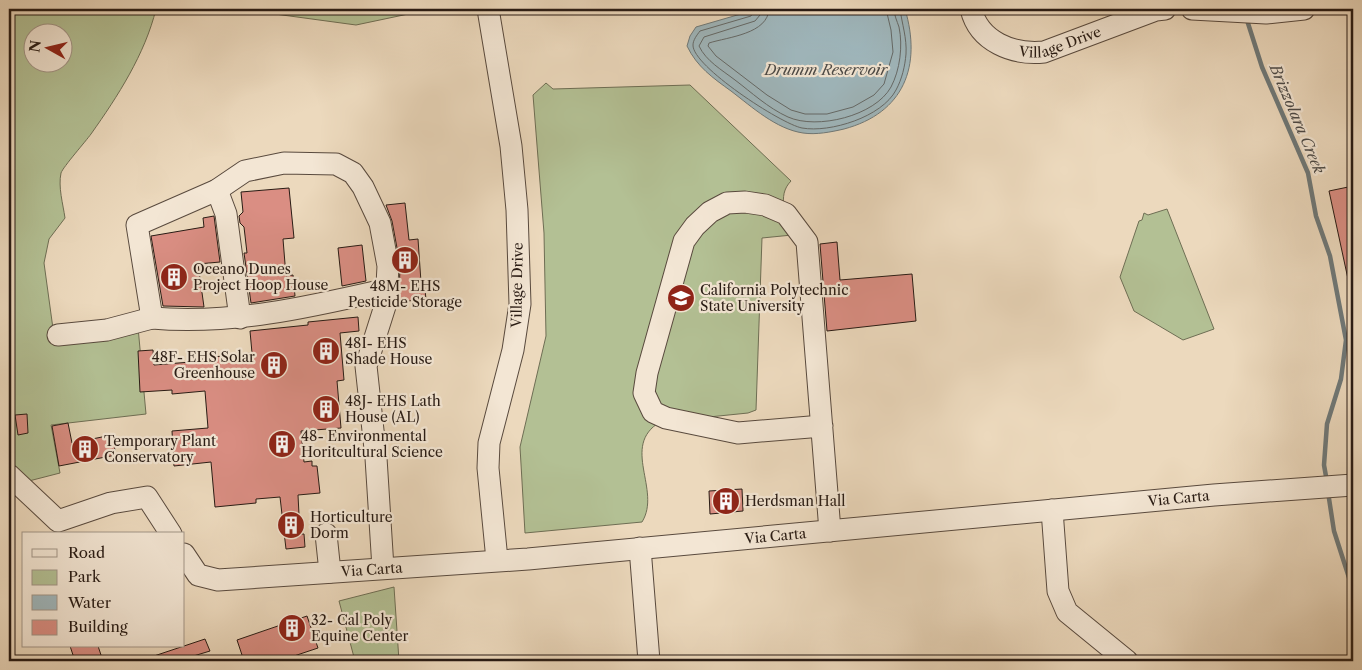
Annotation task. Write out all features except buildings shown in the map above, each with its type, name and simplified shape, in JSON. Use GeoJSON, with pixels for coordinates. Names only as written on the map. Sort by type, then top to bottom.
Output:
{"type":"FeatureCollection","features":[{"type":"Feature","properties":{"kind":"street","name":"Village Drive"},"geometry":{"type":"LineString","coordinates":[[488,9],[511,146],[517,210],[520,304],[513,350],[489,443],[488,468],[497,560]]}},
{"type":"Feature","properties":{"kind":"street","name":"Village Drive"},"geometry":{"type":"LineString","coordinates":[[971,9],[982,31],[1000,45],[1029,54],[1044,52],[1156,10],[1165,9]]}},
{"type":"Feature","properties":{"kind":"street"},"geometry":{"type":"LineString","coordinates":[[1192,9],[1266,13],[1304,9]]}},
{"type":"Feature","properties":{"kind":"street"},"geometry":{"type":"LineString","coordinates":[[152,318],[137,225],[217,190],[245,171],[284,163],[336,164],[353,173],[363,187],[380,223],[388,266],[386,303],[366,366],[376,458],[383,568]]}},
{"type":"Feature","properties":{"kind":"street"},"geometry":{"type":"LineString","coordinates":[[217,190],[226,214],[240,318]]}},
{"type":"Feature","properties":{"kind":"street"},"geometry":{"type":"LineString","coordinates":[[822,426],[738,433],[666,418],[653,412],[644,393],[647,373],[684,241],[710,212],[727,203],[745,202],[776,209],[786,214],[807,242],[822,426],[830,531]]}},
{"type":"Feature","properties":{"kind":"street"},"geometry":{"type":"LineString","coordinates":[[58,335],[107,330],[152,318],[189,321],[240,318],[314,306],[388,289]]}},
{"type":"Feature","properties":{"kind":"street"},"geometry":{"type":"LineString","coordinates":[[9,476],[58,521],[111,503],[147,497],[170,532]]}},
{"type":"Feature","properties":{"kind":"street","name":"Via Carta"},"geometry":{"type":"LineString","coordinates":[[185,556],[198,575],[218,580],[497,560],[830,531],[1214,494],[1346,486]]}},
{"type":"Feature","properties":{"kind":"street"},"geometry":{"type":"LineString","coordinates":[[1052,510],[1058,590],[1066,612],[1127,661]]}},
{"type":"Feature","properties":{"kind":"street"},"geometry":{"type":"LineString","coordinates":[[326,534],[330,572]]}},
{"type":"Feature","properties":{"kind":"street"},"geometry":{"type":"LineString","coordinates":[[640,548],[649,661]]}},
{"type":"Feature","properties":{"kind":"green space"},"geometry":{"type":"Polygon","coordinates":[[[9,9],[156,9],[145,42],[121,90],[61,173],[60,190],[65,218],[49,239],[44,263],[54,336],[138,327],[146,414],[51,425],[60,473],[25,482],[9,467],[9,9]]]}},
{"type":"Feature","properties":{"kind":"green space"},"geometry":{"type":"Polygon","coordinates":[[[271,9],[432,9],[356,25],[275,14],[271,9]]]}},
{"type":"Feature","properties":{"kind":"green space"},"geometry":{"type":"Polygon","coordinates":[[[546,83],[553,89],[690,85],[791,181],[784,193],[783,200],[792,235],[762,238],[756,410],[748,413],[660,422],[649,432],[643,443],[642,456],[648,496],[647,510],[642,522],[525,533],[520,447],[546,336],[544,233],[533,95],[546,83]]]}},
{"type":"Feature","properties":{"kind":"green space"},"geometry":{"type":"Polygon","coordinates":[[[1167,209],[1214,329],[1183,340],[1134,311],[1120,277],[1139,221],[1142,220],[1144,213],[1148,215],[1167,209]]]}},
{"type":"Feature","properties":{"kind":"green space"},"geometry":{"type":"Polygon","coordinates":[[[394,587],[399,661],[355,661],[339,601],[394,587]]]}},
{"type":"Feature","properties":{"kind":"water","name":"Drumm Reservoir"},"geometry":{"type":"Polygon","coordinates":[[[758,9],[905,9],[910,30],[911,50],[909,68],[903,84],[894,99],[881,112],[865,122],[844,129],[808,134],[783,127],[756,110],[706,72],[687,46],[690,36],[696,27],[758,9]]]}},
{"type":"Feature","properties":{"kind":"waterway","name":"Brizzolara Creek"},"geometry":{"type":"LineString","coordinates":[[1246,17],[1262,67],[1308,173],[1316,216],[1330,256],[1346,340],[1341,379],[1327,424],[1324,465],[1327,482]]}},
{"type":"Feature","properties":{"kind":"waterway","name":"Brizzolara Creek"},"geometry":{"type":"LineString","coordinates":[[1328,492],[1334,531],[1353,590]]}},
{"type":"Feature","properties":{"kind":"waterway"},"geometry":{"type":"LineString","coordinates":[[9,654],[9,661]]}},
{"type":"Feature","properties":{"kind":"place","name":"48M- EHS Pesticide Storage"},"geometry":{"type":"Point","coordinates":[405,260]}},
{"type":"Feature","properties":{"kind":"place","name":"Oceano Dunes Project Hoop House"},"geometry":{"type":"Point","coordinates":[174,277]}},
{"type":"Feature","properties":{"kind":"place","name":"California Polytechnic State University"},"geometry":{"type":"Point","coordinates":[681,298]}},
{"type":"Feature","properties":{"kind":"place","name":"48I- EHS Shade House"},"geometry":{"type":"Point","coordinates":[326,351]}},
{"type":"Feature","properties":{"kind":"place","name":"48F- EHS Solar Greenhouse"},"geometry":{"type":"Point","coordinates":[274,365]}},
{"type":"Feature","properties":{"kind":"place","name":"48J- EHS Lath House (AL)"},"geometry":{"type":"Point","coordinates":[326,409]}},
{"type":"Feature","properties":{"kind":"place","name":"48- Environmental Horitcultural Science"},"geometry":{"type":"Point","coordinates":[282,444]}},
{"type":"Feature","properties":{"kind":"place","name":"Temporary Plant Conservatory"},"geometry":{"type":"Point","coordinates":[85,449]}},
{"type":"Feature","properties":{"kind":"place","name":"Herdsman Hall"},"geometry":{"type":"Point","coordinates":[726,501]}},
{"type":"Feature","properties":{"kind":"place","name":"Horticulture Dorm"},"geometry":{"type":"Point","coordinates":[291,525]}},
{"type":"Feature","properties":{"kind":"place","name":"32- Cal Poly Equine Center"},"geometry":{"type":"Point","coordinates":[292,628]}}]}
